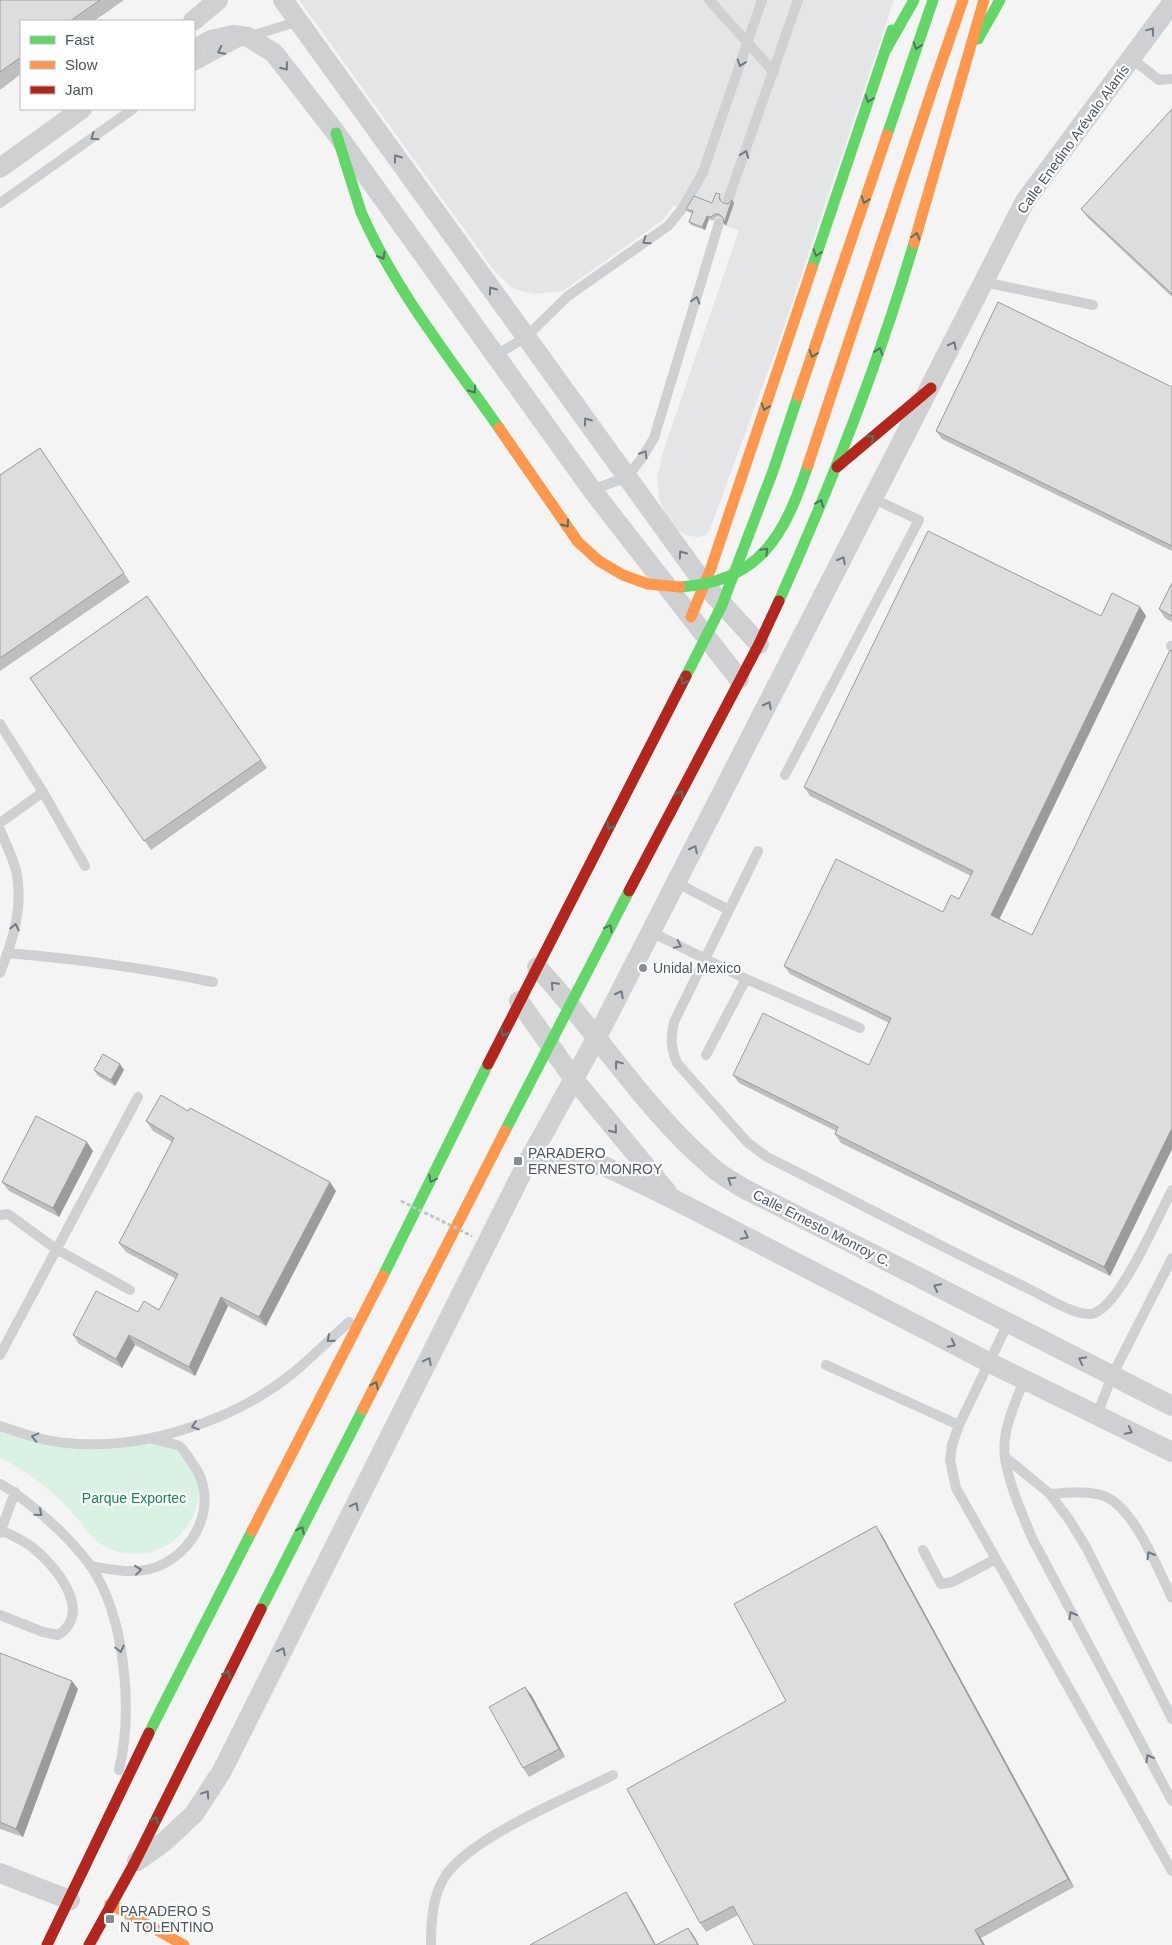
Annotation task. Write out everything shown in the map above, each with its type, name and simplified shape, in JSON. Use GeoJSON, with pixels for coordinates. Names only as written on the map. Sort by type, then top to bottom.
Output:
{"type":"FeatureCollection","features":[{"type":"Feature","properties":{"kind":"main road"},"geometry":{"type":"LineString","coordinates":[[691,617],[704,585],[901,0]]}},
{"type":"Feature","properties":{"kind":"main road"},"geometry":{"type":"LineString","coordinates":[[884,53],[914,0]]}},
{"type":"Feature","properties":{"kind":"main road"},"geometry":{"type":"LineString","coordinates":[[47,1945],[156,1717],[367,1307],[519,1001],[722,605],[773,471],[933,0]]}},
{"type":"Feature","properties":{"kind":"main road"},"geometry":{"type":"LineString","coordinates":[[336,133],[361,212],[374,244],[392,274],[584,548],[604,566],[635,581],[670,587],[704,585],[726,578],[758,558],[771,545],[786,523],[806,470],[963,0]]}},
{"type":"Feature","properties":{"kind":"main road"},"geometry":{"type":"LineString","coordinates":[[89,1945],[110,1904],[134,1864],[196,1736],[570,1002],[759,644],[800,554],[873,371],[902,283],[984,0]]}},
{"type":"Feature","properties":{"kind":"main road"},"geometry":{"type":"LineString","coordinates":[[967,58],[1000,0]]}},
{"type":"Feature","properties":{"kind":"main road"},"geometry":{"type":"LineString","coordinates":[[834,470],[931,388]]}},
{"type":"Feature","properties":{"kind":"main road"},"geometry":{"type":"LineString","coordinates":[[110,1904],[184,1945]]}},
{"type":"Feature","properties":{"kind":"street"},"geometry":{"type":"LineString","coordinates":[[194,20],[218,0]]}},
{"type":"Feature","properties":{"kind":"street"},"geometry":{"type":"LineString","coordinates":[[284,0],[704,585],[759,644]]}},
{"type":"Feature","properties":{"kind":"street","name":"Calle Enedino Arévalo Alanís"},"geometry":{"type":"LineString","coordinates":[[134,1864],[164,1842],[194,1814],[222,1771],[525,1167],[597,1037],[677,883],[1025,201],[1172,3]]}},
{"type":"Feature","properties":{"kind":"street"},"geometry":{"type":"LineString","coordinates":[[195,48],[211,40],[233,35],[248,37],[274,53],[336,133],[592,490],[739,679]]}},
{"type":"Feature","properties":{"kind":"street"},"geometry":{"type":"LineString","coordinates":[[0,168],[81,110]]}},
{"type":"Feature","properties":{"kind":"street","name":"Calle Ernesto Monroy C."},"geometry":{"type":"LineString","coordinates":[[537,967],[570,1002],[648,1100],[685,1142],[712,1168],[742,1188],[1172,1406]]}},
{"type":"Feature","properties":{"kind":"street"},"geometry":{"type":"LineString","coordinates":[[519,1001],[573,1078],[671,1198]]}},
{"type":"Feature","properties":{"kind":"street"},"geometry":{"type":"LineString","coordinates":[[525,1167],[568,1160],[586,1161],[604,1166],[671,1198],[990,1363],[1172,1452]]}},
{"type":"Feature","properties":{"kind":"street"},"geometry":{"type":"LineString","coordinates":[[0,1873],[70,1900]]}},
{"type":"Feature","properties":{"kind":"lane"},"geometry":{"type":"LineString","coordinates":[[709,0],[774,72]]}},
{"type":"Feature","properties":{"kind":"lane"},"geometry":{"type":"LineString","coordinates":[[496,355],[526,336],[568,296],[668,226],[682,209],[703,172],[762,0]]}},
{"type":"Feature","properties":{"kind":"lane"},"geometry":{"type":"LineString","coordinates":[[728,200],[798,0]]}},
{"type":"Feature","properties":{"kind":"lane"},"geometry":{"type":"LineString","coordinates":[[195,65],[248,37],[298,21]]}},
{"type":"Feature","properties":{"kind":"lane"},"geometry":{"type":"LineString","coordinates":[[1131,58],[1159,80],[1172,79]]}},
{"type":"Feature","properties":{"kind":"lane"},"geometry":{"type":"LineString","coordinates":[[0,203],[132,110]]}},
{"type":"Feature","properties":{"kind":"lane"},"geometry":{"type":"LineString","coordinates":[[592,490],[627,477],[642,458],[654,438],[719,223]]}},
{"type":"Feature","properties":{"kind":"lane"},"geometry":{"type":"LineString","coordinates":[[984,282],[1093,305]]}},
{"type":"Feature","properties":{"kind":"lane"},"geometry":{"type":"LineString","coordinates":[[785,775],[919,520],[874,499]]}},
{"type":"Feature","properties":{"kind":"lane"},"geometry":{"type":"LineString","coordinates":[[0,724],[43,792],[85,866]]}},
{"type":"Feature","properties":{"kind":"lane"},"geometry":{"type":"LineString","coordinates":[[0,823],[43,792]]}},
{"type":"Feature","properties":{"kind":"lane"},"geometry":{"type":"LineString","coordinates":[[0,829],[16,869],[19,898],[16,926],[0,973]]}},
{"type":"Feature","properties":{"kind":"lane"},"geometry":{"type":"LineString","coordinates":[[758,851],[674,1022],[671,1048],[677,1063],[748,1143],[767,1157],[1004,1276],[1076,1311],[1092,1314],[1106,1308],[1119,1292],[1172,1190]]}},
{"type":"Feature","properties":{"kind":"lane"},"geometry":{"type":"LineString","coordinates":[[677,883],[729,910]]}},
{"type":"Feature","properties":{"kind":"lane"},"geometry":{"type":"LineString","coordinates":[[651,932],[746,979],[860,1028]]}},
{"type":"Feature","properties":{"kind":"lane"},"geometry":{"type":"LineString","coordinates":[[8,953],[85,960],[164,972],[213,982]]}},
{"type":"Feature","properties":{"kind":"lane"},"geometry":{"type":"LineString","coordinates":[[706,1055],[746,979]]}},
{"type":"Feature","properties":{"kind":"lane"},"geometry":{"type":"LineString","coordinates":[[0,1355],[138,1097]]}},
{"type":"Feature","properties":{"kind":"lane"},"geometry":{"type":"LineString","coordinates":[[0,1215],[8,1214],[56,1249],[130,1290]]}},
{"type":"Feature","properties":{"kind":"lane"},"geometry":{"type":"LineString","coordinates":[[1097,1415],[1112,1376],[1172,1258]]}},
{"type":"Feature","properties":{"kind":"lane"},"geometry":{"type":"LineString","coordinates":[[0,1426],[31,1436],[66,1443],[151,1438],[209,1421],[245,1405],[292,1374],[367,1307]]}},
{"type":"Feature","properties":{"kind":"lane"},"geometry":{"type":"LineString","coordinates":[[1008,1323],[959,1425],[952,1445],[952,1474],[956,1488],[1172,1871]]}},
{"type":"Feature","properties":{"kind":"lane"},"geometry":{"type":"LineString","coordinates":[[826,1365],[959,1425]]}},
{"type":"Feature","properties":{"kind":"lane"},"geometry":{"type":"LineString","coordinates":[[1024,1380],[1008,1426],[1005,1457],[1016,1498],[1032,1538],[1172,1801]]}},
{"type":"Feature","properties":{"kind":"lane"},"geometry":{"type":"LineString","coordinates":[[90,1566],[127,1572],[150,1569],[168,1562],[192,1541],[204,1515],[204,1489],[197,1470],[180,1447],[151,1438]]}},
{"type":"Feature","properties":{"kind":"lane"},"geometry":{"type":"LineString","coordinates":[[1005,1457],[1050,1494],[1086,1547],[1172,1719]]}},
{"type":"Feature","properties":{"kind":"lane"},"geometry":{"type":"LineString","coordinates":[[0,1484],[14,1492],[59,1529],[90,1566],[109,1605],[122,1656],[127,1704],[123,1751],[107,1820]]}},
{"type":"Feature","properties":{"kind":"lane"},"geometry":{"type":"LineString","coordinates":[[0,1615],[43,1632],[58,1635],[64,1631],[73,1609],[69,1592],[54,1566],[31,1546],[1,1532],[14,1492]]}},
{"type":"Feature","properties":{"kind":"lane"},"geometry":{"type":"LineString","coordinates":[[1050,1494],[1085,1493],[1103,1496],[1115,1502],[1128,1517],[1172,1598]]}},
{"type":"Feature","properties":{"kind":"lane"},"geometry":{"type":"LineString","coordinates":[[923,1550],[941,1584],[952,1582],[996,1559]]}},
{"type":"Feature","properties":{"kind":"lane"},"geometry":{"type":"LineString","coordinates":[[431,1945],[432,1915],[444,1878],[464,1857],[491,1836],[613,1775]]}},
{"type":"Feature","properties":{"kind":"path"},"geometry":{"type":"LineString","coordinates":[[402,1201],[472,1236]]}},
{"type":"Feature","properties":{"kind":"shaded area"},"geometry":{"type":"Polygon","coordinates":[[[299,0],[894,0],[782,333],[710,529],[706,535],[699,537],[688,536],[678,530],[666,515],[659,498],[657,477],[663,452],[739,230],[709,220],[705,230],[695,214],[674,205],[663,220],[563,291],[534,294],[514,289],[495,272],[299,0]]]}},
{"type":"Feature","properties":{"kind":"green space","name":"Parque Exportec"},"geometry":{"type":"Polygon","coordinates":[[[0,1428],[22,1437],[36,1440],[119,1439],[151,1442],[165,1446],[186,1459],[196,1477],[198,1497],[193,1517],[180,1534],[163,1547],[141,1554],[107,1548],[88,1533],[73,1513],[52,1492],[27,1473],[0,1457],[0,1428]]]}},
{"type":"Feature","properties":{"kind":"building"},"geometry":{"type":"Polygon","coordinates":[[[0,0],[100,0],[71,20],[20,20],[20,58],[0,72],[0,0]]]}},
{"type":"Feature","properties":{"kind":"building"},"geometry":{"type":"Polygon","coordinates":[[[1172,109],[1172,294],[1081,209],[1172,109]]]}},
{"type":"Feature","properties":{"kind":"building"},"geometry":{"type":"Polygon","coordinates":[[[716,193],[720,194],[719,199],[723,203],[728,204],[732,200],[724,223],[723,218],[719,214],[711,217],[707,216],[702,227],[689,222],[693,211],[686,209],[694,196],[712,203],[716,193]]]}},
{"type":"Feature","properties":{"kind":"building"},"geometry":{"type":"Polygon","coordinates":[[[998,302],[1172,387],[1172,546],[936,431],[998,302]]]}},
{"type":"Feature","properties":{"kind":"building"},"geometry":{"type":"Polygon","coordinates":[[[40,448],[124,573],[0,658],[0,475],[40,448]]]}},
{"type":"Feature","properties":{"kind":"building"},"geometry":{"type":"Polygon","coordinates":[[[928,531],[1101,616],[1112,593],[1140,607],[991,915],[1032,935],[1170,650],[1172,651],[1172,1128],[1104,1267],[835,1134],[838,1127],[733,1075],[763,1013],[869,1065],[891,1018],[784,966],[836,859],[943,912],[951,895],[959,899],[973,871],[804,787],[928,531]]]}},
{"type":"Feature","properties":{"kind":"building"},"geometry":{"type":"Polygon","coordinates":[[[1172,583],[1172,616],[1159,609],[1172,583]]]}},
{"type":"Feature","properties":{"kind":"building"},"geometry":{"type":"Polygon","coordinates":[[[147,596],[261,760],[144,841],[30,678],[147,596]]]}},
{"type":"Feature","properties":{"kind":"building"},"geometry":{"type":"Polygon","coordinates":[[[103,1054],[120,1064],[111,1080],[94,1070],[103,1054]]]}},
{"type":"Feature","properties":{"kind":"building"},"geometry":{"type":"Polygon","coordinates":[[[161,1095],[188,1111],[190,1108],[330,1182],[259,1317],[221,1297],[189,1367],[129,1335],[116,1359],[73,1335],[96,1291],[138,1312],[144,1301],[159,1310],[178,1274],[119,1243],[174,1138],[146,1121],[161,1095]]]}},
{"type":"Feature","properties":{"kind":"building"},"geometry":{"type":"Polygon","coordinates":[[[36,1116],[87,1142],[53,1208],[2,1182],[36,1116]]]}},
{"type":"Feature","properties":{"kind":"building"},"geometry":{"type":"Polygon","coordinates":[[[876,1526],[1068,1879],[975,1930],[983,1945],[754,1945],[733,1906],[700,1923],[627,1789],[786,1701],[734,1604],[876,1526]]]}},
{"type":"Feature","properties":{"kind":"building"},"geometry":{"type":"Polygon","coordinates":[[[0,1653],[72,1681],[16,1829],[0,1822],[0,1653]]]}},
{"type":"Feature","properties":{"kind":"building"},"geometry":{"type":"Polygon","coordinates":[[[525,1687],[559,1749],[523,1768],[489,1707],[525,1687]]]}},
{"type":"Feature","properties":{"kind":"building"},"geometry":{"type":"Polygon","coordinates":[[[626,1892],[655,1945],[530,1945],[626,1892]]]}},
{"type":"Feature","properties":{"kind":"building"},"geometry":{"type":"Polygon","coordinates":[[[688,1928],[698,1945],[656,1945],[688,1928]]]}},
{"type":"Feature","properties":{"kind":"traffic: fast"},"geometry":{"type":"LineString","coordinates":[[884,53],[914,0]]}},
{"type":"Feature","properties":{"kind":"traffic: fast"},"geometry":{"type":"LineString","coordinates":[[887,135],[933,0]]}},
{"type":"Feature","properties":{"kind":"traffic: fast"},"geometry":{"type":"LineString","coordinates":[[978,39],[1000,0]]}},
{"type":"Feature","properties":{"kind":"traffic: fast"},"geometry":{"type":"LineString","coordinates":[[812,268],[892,30]]}},
{"type":"Feature","properties":{"kind":"traffic: fast"},"geometry":{"type":"LineString","coordinates":[[336,133],[361,212]]}},
{"type":"Feature","properties":{"kind":"traffic: fast"},"geometry":{"type":"LineString","coordinates":[[361,212],[390,269],[424,323],[499,428]]}},
{"type":"Feature","properties":{"kind":"traffic: fast"},"geometry":{"type":"LineString","coordinates":[[779,601],[817,513],[869,379],[914,243]]}},
{"type":"Feature","properties":{"kind":"traffic: fast"},"geometry":{"type":"LineString","coordinates":[[686,676],[722,605],[773,471],[798,396]]}},
{"type":"Feature","properties":{"kind":"traffic: fast"},"geometry":{"type":"LineString","coordinates":[[680,587],[708,583],[731,576],[750,564],[766,550],[779,533],[790,512],[808,465]]}},
{"type":"Feature","properties":{"kind":"traffic: fast"},"geometry":{"type":"LineString","coordinates":[[505,1131],[629,891]]}},
{"type":"Feature","properties":{"kind":"traffic: fast"},"geometry":{"type":"LineString","coordinates":[[383,1276],[488,1064]]}},
{"type":"Feature","properties":{"kind":"traffic: fast"},"geometry":{"type":"LineString","coordinates":[[261,1609],[363,1409]]}},
{"type":"Feature","properties":{"kind":"traffic: fast"},"geometry":{"type":"LineString","coordinates":[[149,1733],[252,1531]]}},
{"type":"Feature","properties":{"kind":"traffic: slow"},"geometry":{"type":"LineString","coordinates":[[934,84],[963,0]]}},
{"type":"Feature","properties":{"kind":"traffic: slow"},"geometry":{"type":"LineString","coordinates":[[914,243],[984,0]]}},
{"type":"Feature","properties":{"kind":"traffic: slow"},"geometry":{"type":"LineString","coordinates":[[808,465],[934,84]]}},
{"type":"Feature","properties":{"kind":"traffic: slow"},"geometry":{"type":"LineString","coordinates":[[798,396],[887,135]]}},
{"type":"Feature","properties":{"kind":"traffic: slow"},"geometry":{"type":"LineString","coordinates":[[691,617],[711,568],[812,268]]}},
{"type":"Feature","properties":{"kind":"traffic: slow"},"geometry":{"type":"LineString","coordinates":[[499,428],[578,542],[599,561],[623,575],[648,584],[680,587]]}},
{"type":"Feature","properties":{"kind":"traffic: slow"},"geometry":{"type":"LineString","coordinates":[[363,1409],[505,1131]]}},
{"type":"Feature","properties":{"kind":"traffic: slow"},"geometry":{"type":"LineString","coordinates":[[252,1531],[383,1276]]}},
{"type":"Feature","properties":{"kind":"traffic: slow"},"geometry":{"type":"LineString","coordinates":[[110,1904],[184,1945]]}},
{"type":"Feature","properties":{"kind":"traffic: jam"},"geometry":{"type":"LineString","coordinates":[[837,467],[931,388]]}},
{"type":"Feature","properties":{"kind":"traffic: jam"},"geometry":{"type":"LineString","coordinates":[[629,891],[759,644],[779,601]]}},
{"type":"Feature","properties":{"kind":"traffic: jam"},"geometry":{"type":"LineString","coordinates":[[488,1064],[686,676]]}},
{"type":"Feature","properties":{"kind":"traffic: jam"},"geometry":{"type":"LineString","coordinates":[[89,1945],[134,1864],[261,1609]]}},
{"type":"Feature","properties":{"kind":"traffic: jam"},"geometry":{"type":"LineString","coordinates":[[47,1945],[149,1733]]}},
{"type":"Feature","properties":{"kind":"place","name":"Unidal Mexico"},"geometry":{"type":"Point","coordinates":[643,968]}},
{"type":"Feature","properties":{"kind":"place","name":"PARADERO ERNESTO MONROY"},"geometry":{"type":"Point","coordinates":[518,1161]}},
{"type":"Feature","properties":{"kind":"place","name":"PARADERO S N TOLENTINO"},"geometry":{"type":"Point","coordinates":[110,1919]}}]}
